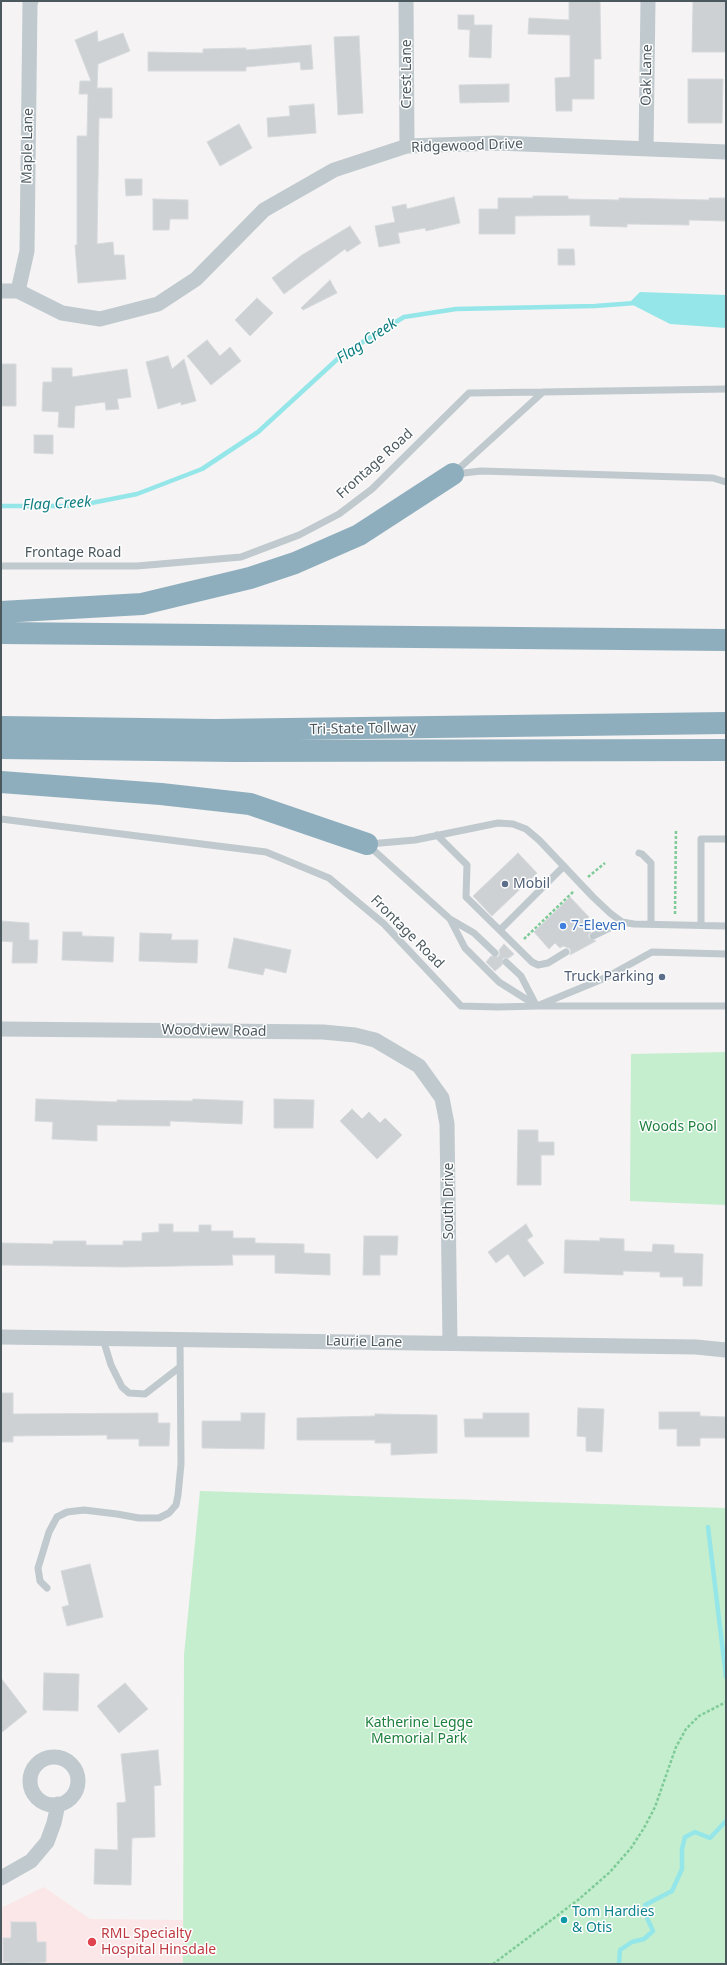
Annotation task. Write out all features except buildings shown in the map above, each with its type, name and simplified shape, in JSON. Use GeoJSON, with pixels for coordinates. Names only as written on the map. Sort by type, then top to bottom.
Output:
{"type":"FeatureCollection","features":[{"type":"Feature","properties":{"kind":"highway"},"geometry":{"type":"LineString","coordinates":[[1,612],[142,604],[250,578],[295,564],[359,535],[452,474]]}},
{"type":"Feature","properties":{"kind":"highway"},"geometry":{"type":"LineString","coordinates":[[1,633],[726,640]]}},
{"type":"Feature","properties":{"kind":"highway","name":"Tri-State Tollway"},"geometry":{"type":"LineString","coordinates":[[1,727],[216,730],[726,723]]}},
{"type":"Feature","properties":{"kind":"highway","name":"Tri-State Tollway"},"geometry":{"type":"LineString","coordinates":[[1,748],[234,751],[726,750]]}},
{"type":"Feature","properties":{"kind":"highway"},"geometry":{"type":"LineString","coordinates":[[1,782],[154,793],[250,804],[367,844]]}},
{"type":"Feature","properties":{"kind":"street","name":"Maple Lane"},"geometry":{"type":"LineString","coordinates":[[18,291],[27,251],[31,1]]}},
{"type":"Feature","properties":{"kind":"street","name":"Crest Lane"},"geometry":{"type":"LineString","coordinates":[[406,1],[407,146]]}},
{"type":"Feature","properties":{"kind":"street","name":"Oak Lane"},"geometry":{"type":"LineString","coordinates":[[646,149],[648,1]]}},
{"type":"Feature","properties":{"kind":"street","name":"Ridgewood Drive"},"geometry":{"type":"LineString","coordinates":[[1,291],[18,291],[62,313],[100,319],[158,304],[196,279],[264,210],[334,170],[407,146],[497,143],[726,152]]}},
{"type":"Feature","properties":{"kind":"street","name":"Woodview Road"},"geometry":{"type":"LineString","coordinates":[[1,1029],[324,1032],[355,1035],[374,1040],[419,1066]]}},
{"type":"Feature","properties":{"kind":"street","name":"South Drive"},"geometry":{"type":"LineString","coordinates":[[419,1066],[442,1098],[447,1124],[450,1343]]}},
{"type":"Feature","properties":{"kind":"street","name":"Laurie Lane"},"geometry":{"type":"LineString","coordinates":[[1,1337],[696,1347],[726,1350]]}},
{"type":"Feature","properties":{"kind":"street"},"geometry":{"type":"LineString","coordinates":[[1,1878],[31,1861],[46,1842],[54,1823],[58,1804]]}},
{"type":"Feature","properties":{"kind":"lane","name":"Frontage Road"},"geometry":{"type":"LineString","coordinates":[[1,566],[137,566],[241,557],[299,535],[339,514],[372,489],[468,393],[726,389]]}},
{"type":"Feature","properties":{"kind":"lane"},"geometry":{"type":"LineString","coordinates":[[452,474],[543,392]]}},
{"type":"Feature","properties":{"kind":"lane"},"geometry":{"type":"LineString","coordinates":[[452,474],[481,471],[707,478],[726,482]]}},
{"type":"Feature","properties":{"kind":"lane","name":"Frontage Road"},"geometry":{"type":"LineString","coordinates":[[1,819],[266,852],[329,878],[384,924],[461,1006],[726,1006]]}},
{"type":"Feature","properties":{"kind":"lane"},"geometry":{"type":"LineString","coordinates":[[367,844],[415,840],[498,823],[513,824],[526,829],[535,836],[604,908],[622,922],[634,924],[726,926]]}},
{"type":"Feature","properties":{"kind":"lane"},"geometry":{"type":"LineString","coordinates":[[437,835],[467,865],[466,897],[532,962],[538,964],[548,963],[566,952]]}},
{"type":"Feature","properties":{"kind":"lane"},"geometry":{"type":"LineString","coordinates":[[701,925],[701,839],[726,839]]}},
{"type":"Feature","properties":{"kind":"lane"},"geometry":{"type":"LineString","coordinates":[[367,844],[450,919],[474,933],[495,953]]}},
{"type":"Feature","properties":{"kind":"lane"},"geometry":{"type":"LineString","coordinates":[[639,854],[642,854],[651,863],[651,924]]}},
{"type":"Feature","properties":{"kind":"lane"},"geometry":{"type":"LineString","coordinates":[[500,930],[564,866]]}},
{"type":"Feature","properties":{"kind":"lane"},"geometry":{"type":"LineString","coordinates":[[450,919],[465,948],[499,982],[536,1006]]}},
{"type":"Feature","properties":{"kind":"lane"},"geometry":{"type":"LineString","coordinates":[[593,936],[622,922]]}},
{"type":"Feature","properties":{"kind":"lane"},"geometry":{"type":"LineString","coordinates":[[536,1006],[605,978],[652,952],[726,954]]}},
{"type":"Feature","properties":{"kind":"lane"},"geometry":{"type":"LineString","coordinates":[[506,962],[521,976],[536,1006]]}},
{"type":"Feature","properties":{"kind":"lane"},"geometry":{"type":"LineString","coordinates":[[103,1339],[111,1365],[122,1388],[129,1393],[145,1394],[180,1367]]}},
{"type":"Feature","properties":{"kind":"lane"},"geometry":{"type":"LineString","coordinates":[[47,1588],[40,1581],[38,1568],[49,1532],[57,1517],[67,1512],[84,1510],[139,1518],[159,1518],[169,1513],[176,1504],[181,1464],[180,1340]]}},
{"type":"Feature","properties":{"kind":"path"},"geometry":{"type":"LineString","coordinates":[[675,919],[676,829]]}},
{"type":"Feature","properties":{"kind":"path"},"geometry":{"type":"LineString","coordinates":[[594,870],[606,862]]}},
{"type":"Feature","properties":{"kind":"path"},"geometry":{"type":"LineString","coordinates":[[519,944],[575,890]]}},
{"type":"Feature","properties":{"kind":"path"},"geometry":{"type":"LineString","coordinates":[[493,1964],[578,1900],[610,1872],[631,1848],[644,1828],[655,1807],[676,1747],[686,1729],[699,1716],[726,1702]]}},
{"type":"Feature","properties":{"kind":"shaded area","name":"RML Specialty Hospital Hinsdale"},"geometry":{"type":"Polygon","coordinates":[[[44,1887],[90,1919],[183,1920],[183,1964],[1,1964],[1,1908],[44,1887]]]}},
{"type":"Feature","properties":{"kind":"green space","name":"Woods Pool"},"geometry":{"type":"Polygon","coordinates":[[[726,1052],[726,1205],[630,1201],[631,1054],[726,1052]]]}},
{"type":"Feature","properties":{"kind":"green space","name":"Katherine Legge Memorial Park"},"geometry":{"type":"Polygon","coordinates":[[[200,1491],[726,1508],[726,1964],[183,1964],[184,1655],[200,1491]]]}},
{"type":"Feature","properties":{"kind":"water"},"geometry":{"type":"Polygon","coordinates":[[[640,292],[726,295],[726,328],[670,324],[629,303],[640,292]]]}},
{"type":"Feature","properties":{"kind":"waterway","name":"Flag Creek"},"geometry":{"type":"LineString","coordinates":[[1,506],[76,506],[137,494],[202,469],[258,432],[343,354],[404,317],[456,309],[595,306],[635,303]]}},
{"type":"Feature","properties":{"kind":"waterway"},"geometry":{"type":"LineString","coordinates":[[708,1527],[726,1677]]}},
{"type":"Feature","properties":{"kind":"waterway"},"geometry":{"type":"LineString","coordinates":[[619,1964],[620,1950],[632,1942],[644,1939],[653,1931],[647,1918],[645,1905],[672,1891],[682,1869],[682,1849],[685,1837],[695,1832],[710,1838],[726,1821]]}},
{"type":"Feature","properties":{"kind":"place","name":"Mobil"},"geometry":{"type":"Point","coordinates":[505,884]}},
{"type":"Feature","properties":{"kind":"place","name":"7-Eleven"},"geometry":{"type":"Point","coordinates":[563,926]}},
{"type":"Feature","properties":{"kind":"place","name":"Truck Parking"},"geometry":{"type":"Point","coordinates":[662,977]}},
{"type":"Feature","properties":{"kind":"place","name":"Tom Hardies & Otis"},"geometry":{"type":"Point","coordinates":[564,1920]}},
{"type":"Feature","properties":{"kind":"place","name":"RML Specialty Hospital Hinsdale"},"geometry":{"type":"Point","coordinates":[92,1942]}}]}
